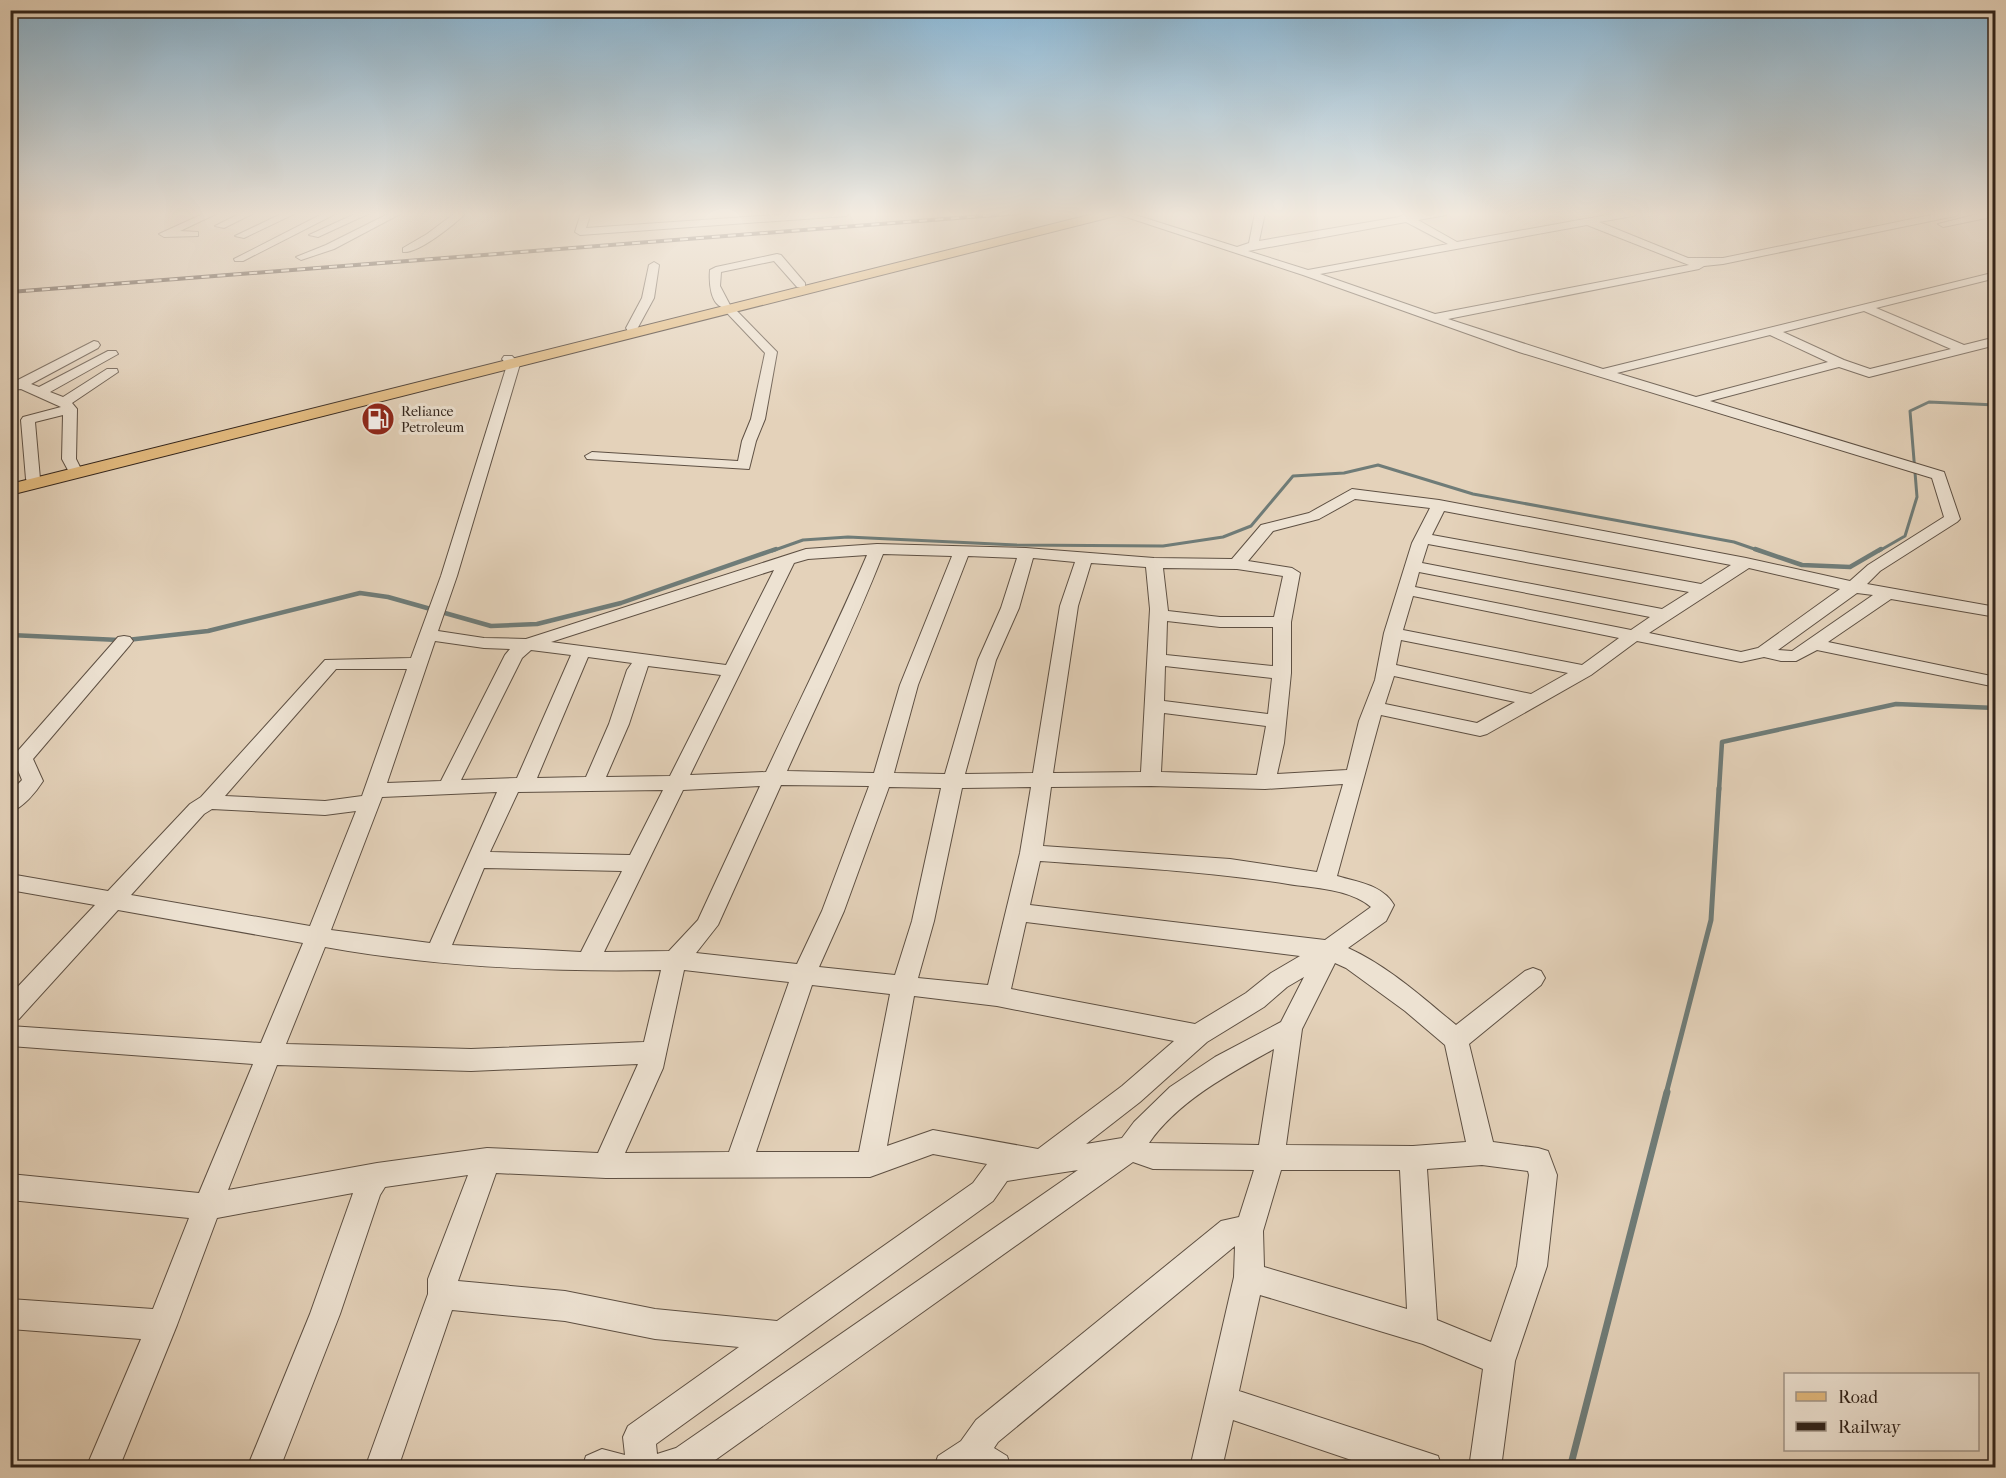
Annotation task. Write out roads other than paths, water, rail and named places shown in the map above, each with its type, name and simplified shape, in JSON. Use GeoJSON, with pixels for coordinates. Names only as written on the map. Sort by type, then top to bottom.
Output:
{"type":"FeatureCollection","features":[{"type":"Feature","properties":{"kind":"main road"},"geometry":{"type":"LineString","coordinates":[[10,490],[632,328],[733,306],[814,282]]}},
{"type":"Feature","properties":{"kind":"main road"},"geometry":{"type":"LineString","coordinates":[[10,485],[831,282]]}},
{"type":"Feature","properties":{"kind":"street"},"geometry":{"type":"LineString","coordinates":[[632,328],[650,298],[652,282]]}},
{"type":"Feature","properties":{"kind":"street"},"geometry":{"type":"LineString","coordinates":[[592,456],[744,466],[748,441],[758,418],[771,352],[714,286],[715,282]]}},
{"type":"Feature","properties":{"kind":"street"},"geometry":{"type":"LineString","coordinates":[[1332,282],[1431,318],[1692,402],[1939,475],[1952,519],[1874,568],[1854,587],[1764,652],[1741,657],[1407,590]]}},
{"type":"Feature","properties":{"kind":"street"},"geometry":{"type":"LineString","coordinates":[[1431,318],[1620,282]]}},
{"type":"Feature","properties":{"kind":"street"},"geometry":{"type":"LineString","coordinates":[[1602,373],[1681,351],[1772,331],[1966,282]]}},
{"type":"Feature","properties":{"kind":"street"},"geometry":{"type":"LineString","coordinates":[[1863,307],[1965,350]]}},
{"type":"Feature","properties":{"kind":"street"},"geometry":{"type":"LineString","coordinates":[[1772,331],[1840,363],[1869,373],[1995,341]]}},
{"type":"Feature","properties":{"kind":"street"},"geometry":{"type":"LineString","coordinates":[[16,387],[94,345]]}},
{"type":"Feature","properties":{"kind":"street"},"geometry":{"type":"LineString","coordinates":[[42,391],[112,354]]}},
{"type":"Feature","properties":{"kind":"street"},"geometry":{"type":"LineString","coordinates":[[102,1467],[162,1325],[372,796],[434,619],[512,361]]}},
{"type":"Feature","properties":{"kind":"street"},"geometry":{"type":"LineString","coordinates":[[1692,402],[1840,363]]}},
{"type":"Feature","properties":{"kind":"street"},"geometry":{"type":"LineString","coordinates":[[33,479],[28,420],[67,405],[112,372]]}},
{"type":"Feature","properties":{"kind":"street"},"geometry":{"type":"LineString","coordinates":[[16,387],[42,391],[67,405]]}},
{"type":"Feature","properties":{"kind":"street"},"geometry":{"type":"LineString","coordinates":[[67,405],[69,459],[74,469]]}},
{"type":"Feature","properties":{"kind":"street"},"geometry":{"type":"LineString","coordinates":[[1238,564],[1267,528],[1314,516],[1352,494],[1439,505],[1746,563],[1886,594],[1995,612]]}},
{"type":"Feature","properties":{"kind":"street"},"geometry":{"type":"LineString","coordinates":[[1325,881],[1387,669],[1393,633],[1413,566],[1422,538],[1439,505]]}},
{"type":"Feature","properties":{"kind":"street"},"geometry":{"type":"LineString","coordinates":[[1422,538],[1705,590]]}},
{"type":"Feature","properties":{"kind":"street"},"geometry":{"type":"LineString","coordinates":[[606,1166],[650,1068],[675,960],[707,925],[816,684],[847,624],[877,549]]}},
{"type":"Feature","properties":{"kind":"street"},"geometry":{"type":"LineString","coordinates":[[451,780],[514,655],[527,644],[787,560],[806,555],[877,549],[1026,553],[1154,563],[1238,564],[1292,573],[1282,622],[1282,673],[1275,743],[1265,782]]}},
{"type":"Feature","properties":{"kind":"street"},"geometry":{"type":"LineString","coordinates":[[738,1164],[770,1066],[804,974],[833,911],[882,779],[909,685],[962,552]]}},
{"type":"Feature","properties":{"kind":"street"},"geometry":{"type":"LineString","coordinates":[[870,1165],[904,985],[923,921],[938,842],[953,781],[987,660],[1010,608],[1026,553]]}},
{"type":"Feature","properties":{"kind":"street"},"geometry":{"type":"LineString","coordinates":[[997,996],[1030,853],[1069,606],[1084,558]]}},
{"type":"Feature","properties":{"kind":"street"},"geometry":{"type":"LineString","coordinates":[[588,961],[787,560]]}},
{"type":"Feature","properties":{"kind":"street"},"geometry":{"type":"LineString","coordinates":[[1151,779],[1159,615],[1154,563]]}},
{"type":"Feature","properties":{"kind":"street"},"geometry":{"type":"LineString","coordinates":[[1374,708],[1480,730],[1585,671],[1634,635],[1746,563]]}},
{"type":"Feature","properties":{"kind":"street"},"geometry":{"type":"LineString","coordinates":[[1413,566],[1666,615]]}},
{"type":"Feature","properties":{"kind":"street"},"geometry":{"type":"LineString","coordinates":[[1764,652],[1780,656],[1796,656],[1886,594]]}},
{"type":"Feature","properties":{"kind":"street"},"geometry":{"type":"LineString","coordinates":[[1159,615],[1220,622],[1282,622]]}},
{"type":"Feature","properties":{"kind":"street"},"geometry":{"type":"LineString","coordinates":[[434,619],[484,643],[527,644],[731,671]]}},
{"type":"Feature","properties":{"kind":"street"},"geometry":{"type":"LineString","coordinates":[[1393,633],[1585,671]]}},
{"type":"Feature","properties":{"kind":"street"},"geometry":{"type":"LineString","coordinates":[[10,805],[33,781],[22,758],[124,640]]}},
{"type":"Feature","properties":{"kind":"street"},"geometry":{"type":"LineString","coordinates":[[1815,643],[1830,649],[1992,682]]}},
{"type":"Feature","properties":{"kind":"street"},"geometry":{"type":"LineString","coordinates":[[437,953],[476,860],[518,782],[582,652]]}},
{"type":"Feature","properties":{"kind":"street"},"geometry":{"type":"LineString","coordinates":[[593,784],[619,724],[636,670],[644,659]]}},
{"type":"Feature","properties":{"kind":"street"},"geometry":{"type":"LineString","coordinates":[[1157,660],[1282,673]]}},
{"type":"Feature","properties":{"kind":"street"},"geometry":{"type":"LineString","coordinates":[[10,1012],[197,809],[208,802],[331,664],[418,663]]}},
{"type":"Feature","properties":{"kind":"street"},"geometry":{"type":"LineString","coordinates":[[1387,669],[1533,700]]}},
{"type":"Feature","properties":{"kind":"street"},"geometry":{"type":"LineString","coordinates":[[1154,706],[1277,721]]}},
{"type":"Feature","properties":{"kind":"street"},"geometry":{"type":"LineString","coordinates":[[208,802],[325,808],[372,796],[518,782],[675,783],[775,778],[953,781],[1151,779],[1265,782],[1355,776]]}},
{"type":"Feature","properties":{"kind":"street"},"geometry":{"type":"LineString","coordinates":[[10,1187],[207,1207],[377,1176],[488,1160],[606,1166],[870,1165],[933,1142],[1042,1162],[1131,1094],[1198,1035],[1255,1000],[1279,980],[1329,950],[1378,915],[1383,905],[1371,895],[1325,881],[1230,867],[1030,853]]}},
{"type":"Feature","properties":{"kind":"street"},"geometry":{"type":"LineString","coordinates":[[476,860],[636,863]]}},
{"type":"Feature","properties":{"kind":"street"},"geometry":{"type":"LineString","coordinates":[[13,886],[114,900],[378,947],[486,958],[588,961],[675,960],[997,996],[1198,1035]]}},
{"type":"Feature","properties":{"kind":"street"},"geometry":{"type":"LineString","coordinates":[[1017,912],[1329,950],[1354,961],[1414,1004],[1456,1040],[1482,1153]]}},
{"type":"Feature","properties":{"kind":"street"},"geometry":{"type":"LineString","coordinates":[[1206,1467],[1248,1277],[1249,1231],[1271,1157],[1290,1029],[1329,950]]}},
{"type":"Feature","properties":{"kind":"street"},"geometry":{"type":"LineString","coordinates":[[1456,1040],[1533,978]]}},
{"type":"Feature","properties":{"kind":"street"},"geometry":{"type":"LineString","coordinates":[[662,1467],[683,1463],[1130,1149],[1140,1131],[1196,1084],[1225,1064],[1290,1029]]}},
{"type":"Feature","properties":{"kind":"street"},"geometry":{"type":"LineString","coordinates":[[10,1036],[269,1054],[447,1060],[549,1058],[654,1052]]}},
{"type":"Feature","properties":{"kind":"street"},"geometry":{"type":"LineString","coordinates":[[643,1467],[639,1437],[982,1192],[999,1170],[1130,1149],[1153,1156],[1413,1158],[1482,1153],[1538,1160],[1543,1175],[1532,1266],[1500,1361],[1485,1467]]}},
{"type":"Feature","properties":{"kind":"street"},"geometry":{"type":"LineString","coordinates":[[1413,1158],[1423,1329]]}},
{"type":"Feature","properties":{"kind":"street"},"geometry":{"type":"LineString","coordinates":[[381,1467],[443,1294],[443,1280],[488,1160]]}},
{"type":"Feature","properties":{"kind":"street"},"geometry":{"type":"LineString","coordinates":[[263,1467],[325,1314],[368,1190],[377,1176]]}},
{"type":"Feature","properties":{"kind":"street"},"geometry":{"type":"LineString","coordinates":[[973,1462],[987,1431],[1231,1231],[1249,1231]]}},
{"type":"Feature","properties":{"kind":"street"},"geometry":{"type":"LineString","coordinates":[[1248,1277],[1423,1329],[1500,1361]]}},
{"type":"Feature","properties":{"kind":"street"},"geometry":{"type":"LineString","coordinates":[[443,1294],[565,1306],[655,1324],[780,1336]]}},
{"type":"Feature","properties":{"kind":"street"},"geometry":{"type":"LineString","coordinates":[[10,1314],[162,1325]]}},
{"type":"Feature","properties":{"kind":"street"},"geometry":{"type":"LineString","coordinates":[[1222,1401],[1426,1467]]}},
{"type":"Feature","properties":{"kind":"street"},"geometry":{"type":"LineString","coordinates":[[598,1467],[602,1465],[618,1467]]}},
{"type":"Feature","properties":{"kind":"waterway"},"geometry":{"type":"LineString","coordinates":[[1879,551],[1905,536],[1917,497],[1910,411],[1929,402],[1996,405]]}},
{"type":"Feature","properties":{"kind":"waterway"},"geometry":{"type":"LineString","coordinates":[[772,551],[803,540],[848,537],[1016,545],[1163,546],[1223,537],[1251,526],[1293,476],[1344,473],[1378,465],[1473,494],[1734,542],[1760,551]]}},
{"type":"Feature","properties":{"kind":"waterway"},"geometry":{"type":"LineString","coordinates":[[127,640],[208,631],[360,593],[388,597],[491,626],[537,624],[621,603],[776,549]]}},
{"type":"Feature","properties":{"kind":"waterway"},"geometry":{"type":"LineString","coordinates":[[1755,549],[1802,565],[1850,567],[1881,549]]}},
{"type":"Feature","properties":{"kind":"waterway"},"geometry":{"type":"LineString","coordinates":[[10,635],[119,640]]}},
{"type":"Feature","properties":{"kind":"waterway"},"geometry":{"type":"LineString","coordinates":[[1719,790],[1722,742],[1896,704],[1996,708]]}},
{"type":"Feature","properties":{"kind":"waterway"},"geometry":{"type":"LineString","coordinates":[[1666,1094],[1711,920],[1719,788]]}},
{"type":"Feature","properties":{"kind":"waterway"},"geometry":{"type":"LineString","coordinates":[[1570,1468],[1667,1092]]}},
{"type":"Feature","properties":{"kind":"railway"},"geometry":{"type":"LineString","coordinates":[[10,292],[138,282]]}},
{"type":"Feature","properties":{"kind":"place","name":"Reliance Petroleum"},"geometry":{"type":"Point","coordinates":[378,419]}}]}
